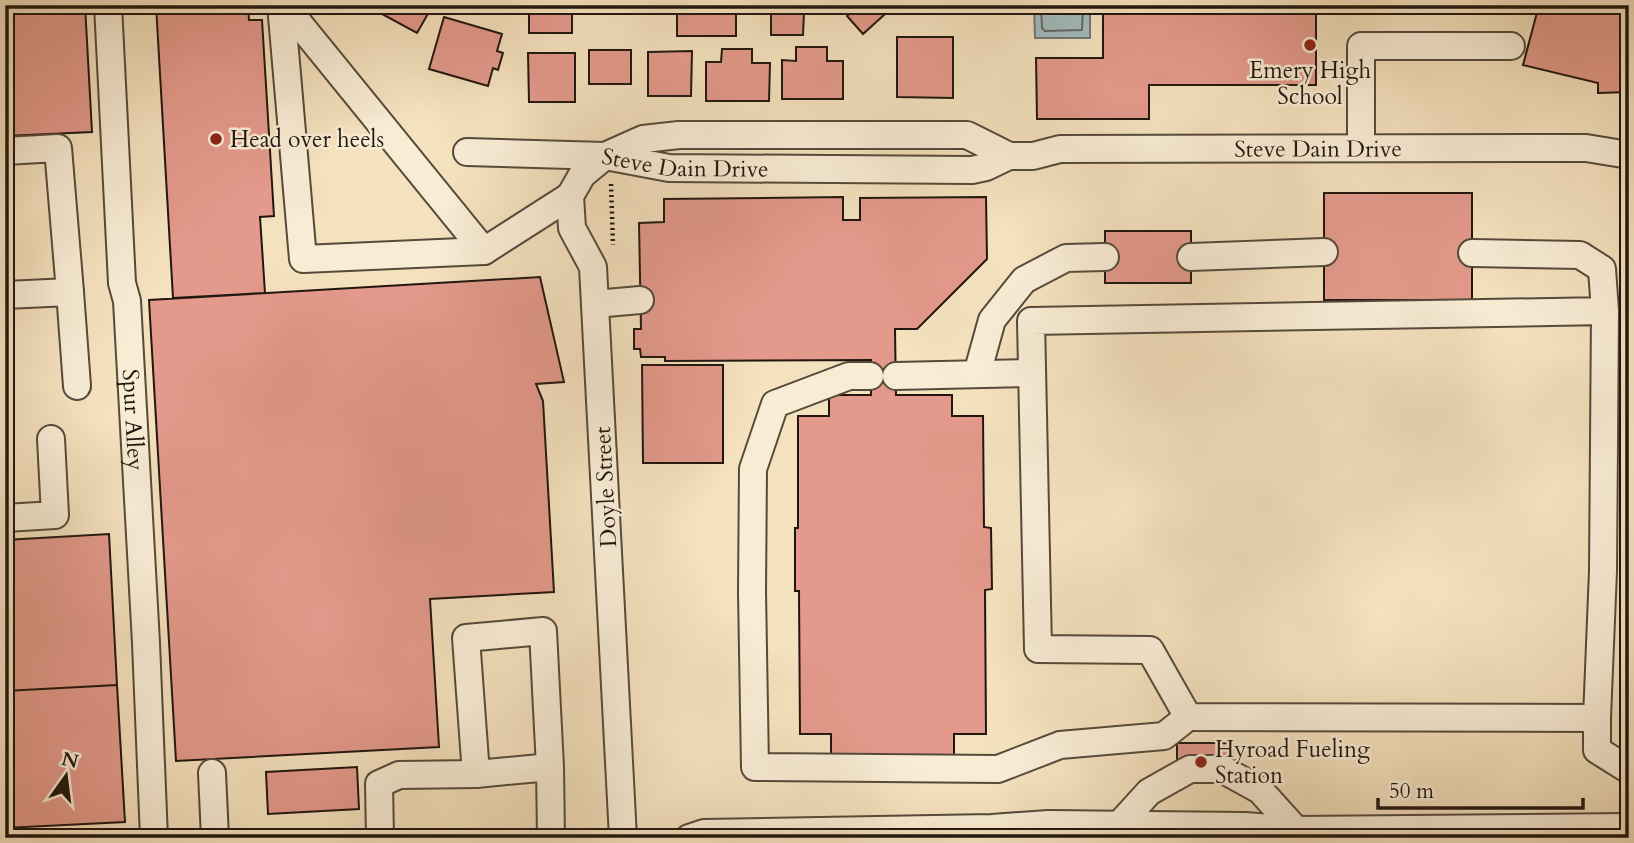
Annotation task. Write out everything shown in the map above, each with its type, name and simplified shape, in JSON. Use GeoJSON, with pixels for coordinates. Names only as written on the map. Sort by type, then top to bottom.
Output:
{"type":"FeatureCollection","features":[{"type":"Feature","properties":{"kind":"street","name":"Spur Alley"},"geometry":{"type":"LineString","coordinates":[[108,5],[122,283],[127,301],[137,473],[153,838]]}},
{"type":"Feature","properties":{"kind":"street"},"geometry":{"type":"LineString","coordinates":[[283,5],[484,251]]}},
{"type":"Feature","properties":{"kind":"street"},"geometry":{"type":"LineString","coordinates":[[283,5],[303,259],[484,251],[570,196],[582,175],[605,156]]}},
{"type":"Feature","properties":{"kind":"street"},"geometry":{"type":"LineString","coordinates":[[1361,148],[1361,46],[1511,46]]}},
{"type":"Feature","properties":{"kind":"street"},"geometry":{"type":"LineString","coordinates":[[5,151],[58,148],[77,386]]}},
{"type":"Feature","properties":{"kind":"street","name":"Steve Dain Drive"},"geometry":{"type":"LineString","coordinates":[[467,152],[605,156],[670,168],[972,170],[986,167],[1009,156],[1033,156],[1060,149],[1587,148],[1629,155]]}},
{"type":"Feature","properties":{"kind":"street","name":"Doyle Street"},"geometry":{"type":"LineString","coordinates":[[570,196],[572,228],[593,267],[623,838]]}},
{"type":"Feature","properties":{"kind":"street"},"geometry":{"type":"LineString","coordinates":[[1191,257],[1324,252]]}},
{"type":"Feature","properties":{"kind":"street"},"geometry":{"type":"LineString","coordinates":[[1472,253],[1580,256],[1602,269],[1605,311],[1604,571],[1597,750],[1629,770]]}},
{"type":"Feature","properties":{"kind":"street"},"geometry":{"type":"LineString","coordinates":[[977,374],[992,320],[1024,280],[1066,258],[1105,257]]}},
{"type":"Feature","properties":{"kind":"street"},"geometry":{"type":"LineString","coordinates":[[5,295],[70,292]]}},
{"type":"Feature","properties":{"kind":"street"},"geometry":{"type":"LineString","coordinates":[[595,304],[640,300]]}},
{"type":"Feature","properties":{"kind":"street"},"geometry":{"type":"LineString","coordinates":[[1188,717],[1150,650],[1038,649],[1031,321],[1605,311]]}},
{"type":"Feature","properties":{"kind":"street"},"geometry":{"type":"LineString","coordinates":[[1031,373],[849,376],[775,404],[752,469],[751,592],[755,766],[998,769],[1060,745],[1164,737],[1188,717],[1597,718]]}},
{"type":"Feature","properties":{"kind":"street"},"geometry":{"type":"LineString","coordinates":[[5,518],[55,515],[51,439]]}},
{"type":"Feature","properties":{"kind":"street"},"geometry":{"type":"LineString","coordinates":[[476,774],[466,638],[543,631],[551,838]]}},
{"type":"Feature","properties":{"kind":"street"},"geometry":{"type":"LineString","coordinates":[[380,838],[379,784],[399,775],[476,774],[550,767]]}},
{"type":"Feature","properties":{"kind":"street"},"geometry":{"type":"LineString","coordinates":[[1119,825],[1150,792],[1190,769],[1222,769],[1260,790],[1296,830]]}},
{"type":"Feature","properties":{"kind":"street"},"geometry":{"type":"LineString","coordinates":[[212,773],[215,838]]}},
{"type":"Feature","properties":{"kind":"street"},"geometry":{"type":"LineString","coordinates":[[689,838],[704,833],[992,833],[1048,824],[1245,826],[1296,830],[1596,832],[1629,827]]}},
{"type":"Feature","properties":{"kind":"water"},"geometry":{"type":"Polygon","coordinates":[[[1034,5],[1090,5],[1090,38],[1035,38],[1034,5]]]}},
{"type":"Feature","properties":{"kind":"building"},"geometry":{"type":"Polygon","coordinates":[[[5,5],[85,5],[92,132],[5,136],[5,5]]]}},
{"type":"Feature","properties":{"kind":"building"},"geometry":{"type":"Polygon","coordinates":[[[156,5],[248,5],[249,20],[262,20],[274,216],[260,217],[265,293],[173,298],[156,5]]]}},
{"type":"Feature","properties":{"kind":"building"},"geometry":{"type":"Polygon","coordinates":[[[416,5],[429,12],[417,33],[369,7],[416,5]]]}},
{"type":"Feature","properties":{"kind":"building"},"geometry":{"type":"Polygon","coordinates":[[[859,5],[895,5],[863,34],[847,16],[859,5]]]}},
{"type":"Feature","properties":{"kind":"building"},"geometry":{"type":"Polygon","coordinates":[[[922,5],[979,5],[979,11],[922,11],[922,5]]]}},
{"type":"Feature","properties":{"kind":"building"},"geometry":{"type":"Polygon","coordinates":[[[1103,5],[1316,5],[1316,85],[1149,85],[1149,119],[1037,119],[1036,58],[1103,58],[1103,5]]]}},
{"type":"Feature","properties":{"kind":"building"},"geometry":{"type":"Polygon","coordinates":[[[1539,5],[1629,5],[1629,92],[1598,93],[1598,83],[1523,65],[1539,5]]]}},
{"type":"Feature","properties":{"kind":"building"},"geometry":{"type":"Polygon","coordinates":[[[677,9],[736,9],[736,36],[677,36],[677,9]]]}},
{"type":"Feature","properties":{"kind":"building"},"geometry":{"type":"Polygon","coordinates":[[[771,11],[804,12],[803,35],[771,35],[771,11]]]}},
{"type":"Feature","properties":{"kind":"building"},"geometry":{"type":"Polygon","coordinates":[[[529,12],[572,12],[572,33],[529,33],[529,12]]]}},
{"type":"Feature","properties":{"kind":"building"},"geometry":{"type":"Polygon","coordinates":[[[444,17],[502,34],[497,51],[503,53],[498,70],[493,68],[488,86],[429,69],[444,17]]]}},
{"type":"Feature","properties":{"kind":"building"},"geometry":{"type":"Polygon","coordinates":[[[897,37],[953,37],[953,98],[897,97],[897,37]]]}},
{"type":"Feature","properties":{"kind":"building"},"geometry":{"type":"Polygon","coordinates":[[[796,47],[827,47],[827,61],[843,61],[843,99],[782,99],[782,60],[796,61],[796,47]]]}},
{"type":"Feature","properties":{"kind":"building"},"geometry":{"type":"Polygon","coordinates":[[[722,49],[752,49],[752,63],[770,63],[769,101],[706,101],[706,62],[721,62],[722,49]]]}},
{"type":"Feature","properties":{"kind":"building"},"geometry":{"type":"Polygon","coordinates":[[[589,50],[631,50],[631,84],[589,84],[589,50]]]}},
{"type":"Feature","properties":{"kind":"building"},"geometry":{"type":"Polygon","coordinates":[[[692,51],[691,96],[648,96],[648,52],[692,51]]]}},
{"type":"Feature","properties":{"kind":"building"},"geometry":{"type":"Polygon","coordinates":[[[528,53],[575,53],[575,102],[529,102],[528,53]]]}},
{"type":"Feature","properties":{"kind":"building"},"geometry":{"type":"Polygon","coordinates":[[[1324,193],[1472,193],[1472,300],[1324,300],[1324,193]]]}},
{"type":"Feature","properties":{"kind":"building"},"geometry":{"type":"Polygon","coordinates":[[[843,197],[843,220],[860,220],[860,198],[986,197],[987,259],[917,329],[895,329],[896,395],[952,395],[952,416],[983,416],[984,527],[991,528],[992,589],[985,590],[986,734],[954,734],[954,756],[831,757],[831,734],[800,734],[799,591],[795,591],[798,416],[829,416],[829,395],[871,395],[871,360],[665,361],[665,357],[641,357],[640,349],[634,349],[634,329],[641,329],[639,223],[664,222],[664,199],[843,197]]]}},
{"type":"Feature","properties":{"kind":"building"},"geometry":{"type":"Polygon","coordinates":[[[1105,231],[1191,231],[1191,283],[1105,283],[1105,231]]]}},
{"type":"Feature","properties":{"kind":"building"},"geometry":{"type":"Polygon","coordinates":[[[540,277],[564,382],[536,384],[543,401],[554,592],[430,599],[439,747],[176,761],[149,300],[540,277]]]}},
{"type":"Feature","properties":{"kind":"building"},"geometry":{"type":"Polygon","coordinates":[[[642,365],[723,365],[723,463],[643,463],[642,365]]]}},
{"type":"Feature","properties":{"kind":"building"},"geometry":{"type":"Polygon","coordinates":[[[109,534],[117,685],[5,691],[5,540],[109,534]]]}},
{"type":"Feature","properties":{"kind":"building"},"geometry":{"type":"Polygon","coordinates":[[[117,685],[125,822],[5,828],[5,691],[117,685]]]}},
{"type":"Feature","properties":{"kind":"building"},"geometry":{"type":"Polygon","coordinates":[[[1177,743],[1233,743],[1233,771],[1177,771],[1177,743]]]}},
{"type":"Feature","properties":{"kind":"building"},"geometry":{"type":"Polygon","coordinates":[[[357,767],[359,809],[268,814],[266,772],[357,767]]]}},
{"type":"Feature","properties":{"kind":"place","name":"Emery High School"},"geometry":{"type":"Point","coordinates":[1310,45]}},
{"type":"Feature","properties":{"kind":"place","name":"Head over heels"},"geometry":{"type":"Point","coordinates":[216,139]}},
{"type":"Feature","properties":{"kind":"place","name":"Hyroad Fueling Station"},"geometry":{"type":"Point","coordinates":[1201,762]}}]}
